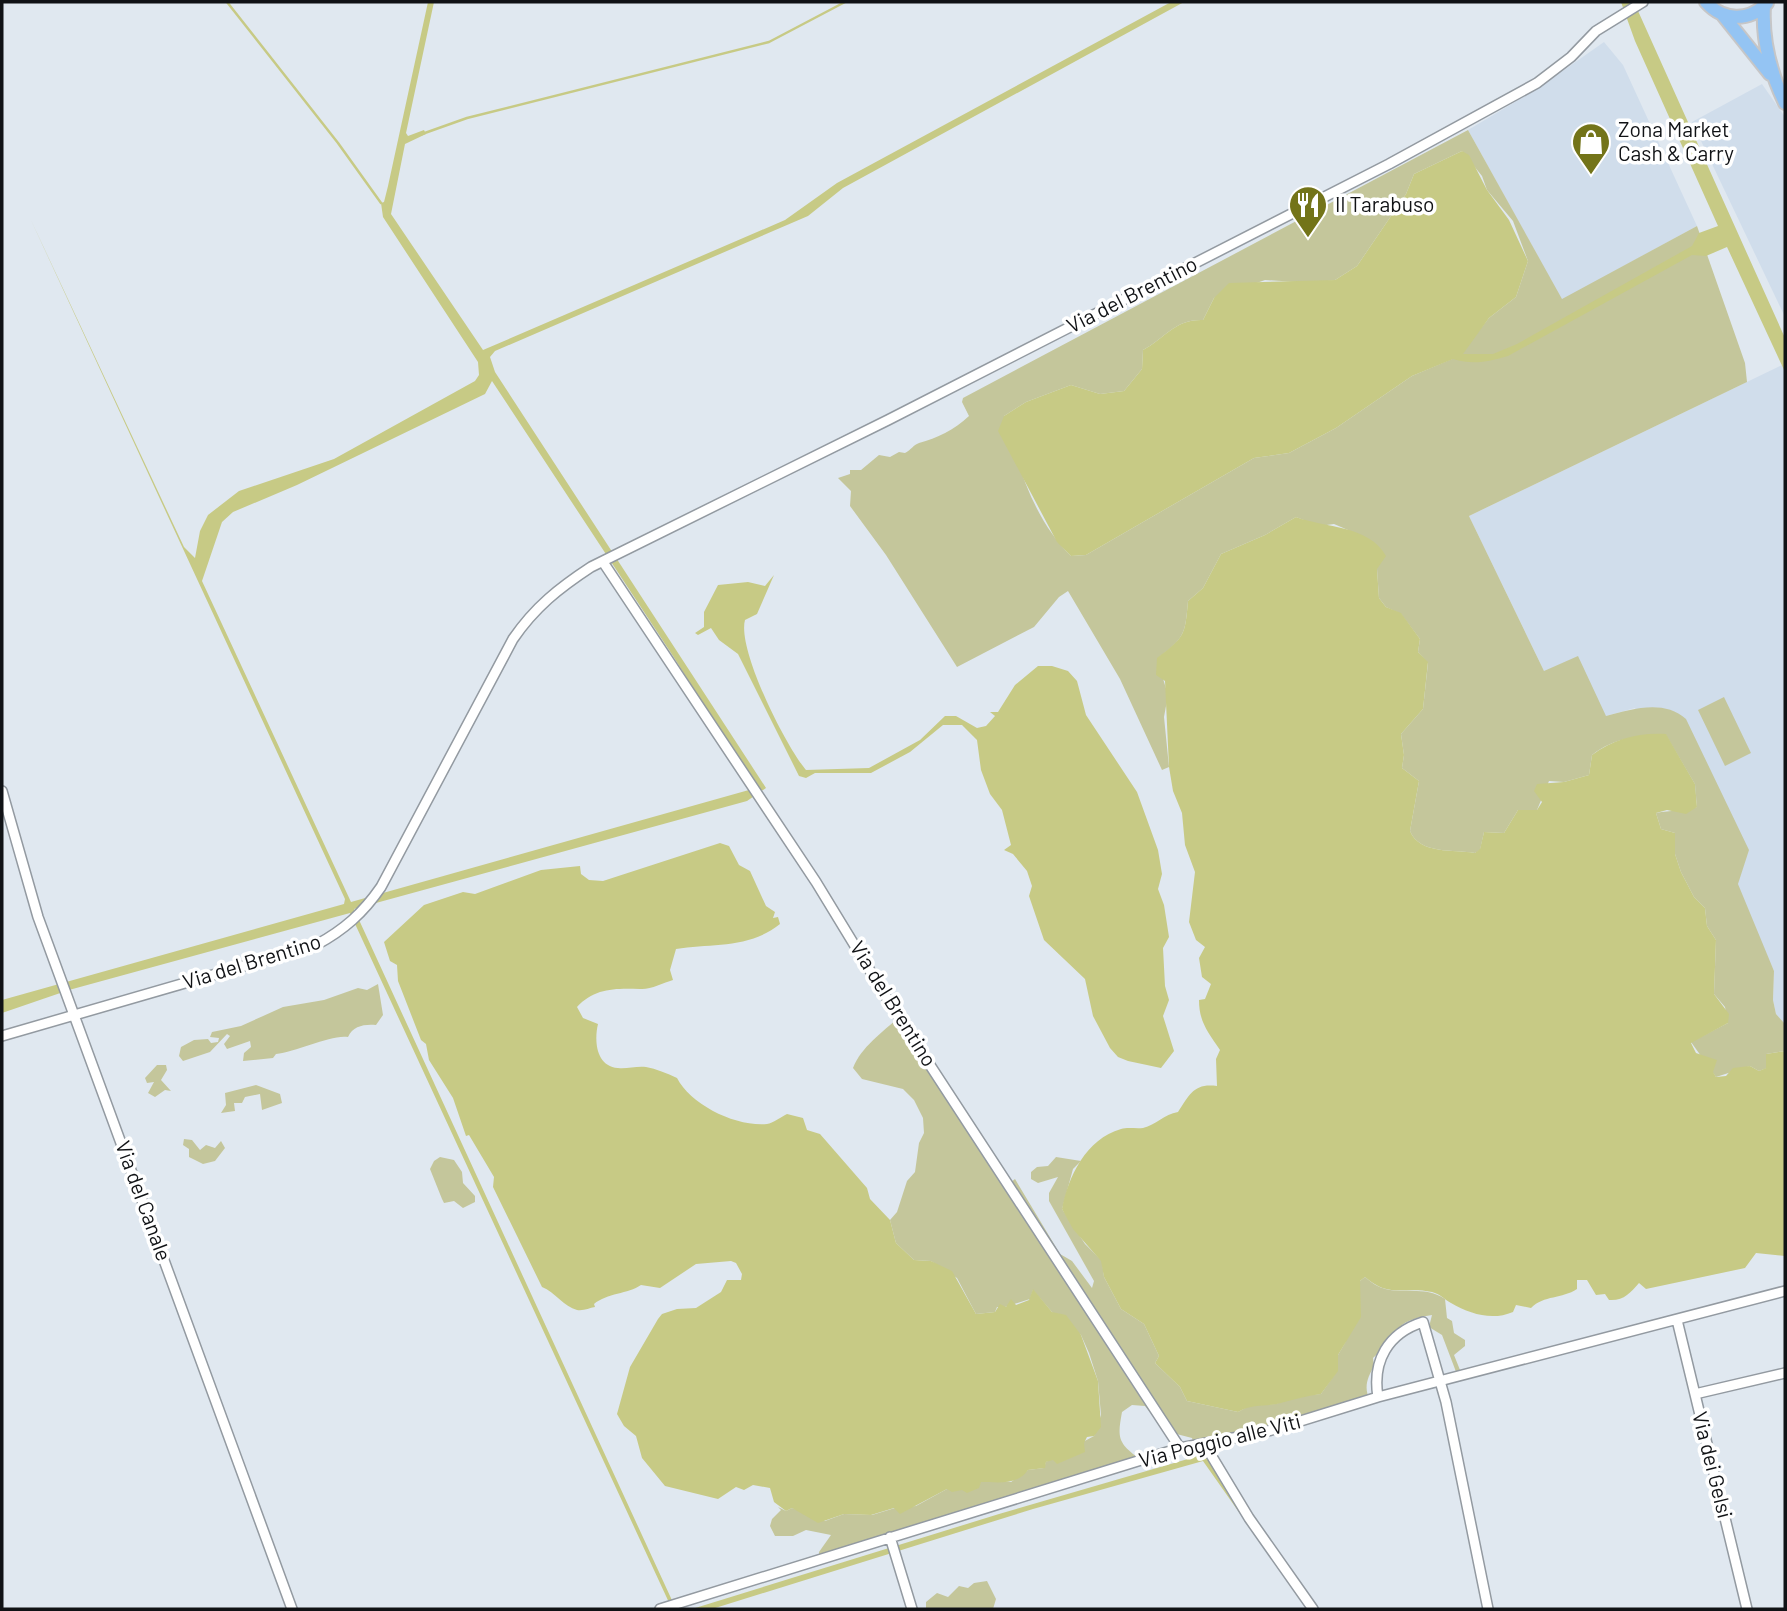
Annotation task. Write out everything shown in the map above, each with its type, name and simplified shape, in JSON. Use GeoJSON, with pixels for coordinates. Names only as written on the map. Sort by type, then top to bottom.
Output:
{"type":"FeatureCollection","features":[{"type":"Feature","properties":{"kind":"main road"},"geometry":{"type":"LineString","coordinates":[[1704,3],[1722,14],[1772,76],[1785,103]]}},
{"type":"Feature","properties":{"kind":"main road"},"geometry":{"type":"LineString","coordinates":[[1722,14],[1748,16],[1766,4]]}},
{"type":"Feature","properties":{"kind":"main road"},"geometry":{"type":"LineString","coordinates":[[1766,4],[1764,32],[1772,76]]}},
{"type":"Feature","properties":{"kind":"street","name":"Via del Brentino"},"geometry":{"type":"LineString","coordinates":[[2,1036],[316,945],[352,922],[368,906],[381,887],[513,639],[529,615],[557,589],[605,560],[888,420],[1412,152],[1537,83],[1571,57],[1614,17],[1643,2]]}},
{"type":"Feature","properties":{"kind":"street","name":"Via del Brentino"},"geometry":{"type":"LineString","coordinates":[[605,560],[1180,1448]]}},
{"type":"Feature","properties":{"kind":"street","name":"Via del Canale"},"geometry":{"type":"LineString","coordinates":[[2,791],[38,917],[292,1609]]}},
{"type":"Feature","properties":{"kind":"street","name":"Via Poggio alle Viti"},"geometry":{"type":"LineString","coordinates":[[663,1608],[893,1545],[1180,1448],[1265,1432],[1378,1397],[1785,1291]]}},
{"type":"Feature","properties":{"kind":"street","name":"Via dei Gelsi"},"geometry":{"type":"LineString","coordinates":[[1676,1320],[1748,1609]]}},
{"type":"Feature","properties":{"kind":"street"},"geometry":{"type":"LineString","coordinates":[[1378,1397],[1374,1377],[1379,1360],[1403,1328],[1423,1322],[1441,1381],[1488,1609]]}},
{"type":"Feature","properties":{"kind":"street"},"geometry":{"type":"LineString","coordinates":[[1695,1394],[1785,1373]]}},
{"type":"Feature","properties":{"kind":"street"},"geometry":{"type":"LineString","coordinates":[[1205,1445],[1249,1518],[1313,1609]]}},
{"type":"Feature","properties":{"kind":"street"},"geometry":{"type":"LineString","coordinates":[[893,1545],[912,1609]]}},
{"type":"Feature","properties":{"kind":"shaded area"},"geometry":{"type":"Polygon","coordinates":[[[428,2],[434,2],[406,133],[408,136],[424,130],[426,134],[405,144],[391,214],[483,350],[785,220],[837,183],[1171,2],[1184,2],[843,188],[808,216],[495,351],[490,357],[495,372],[766,788],[747,801],[354,909],[676,1609],[672,1609],[350,913],[69,990],[2,1013],[2,1000],[344,904],[345,899],[30,218],[184,547],[195,558],[200,531],[208,515],[239,491],[334,459],[475,381],[479,375],[478,362],[383,217],[381,203],[384,202],[428,2]],[[492,381],[485,394],[297,485],[233,512],[222,522],[202,581],[351,902],[756,788],[673,656],[492,381]]]}},
{"type":"Feature","properties":{"kind":"shaded area"},"geometry":{"type":"Polygon","coordinates":[[[1621,2],[1634,2],[1785,338],[1785,372],[1727,247],[1706,256],[1692,255],[1508,356],[1481,362],[1453,359],[1412,376],[1336,428],[1289,453],[1254,458],[1086,555],[1071,556],[1057,542],[998,431],[1004,416],[1026,402],[1071,385],[1100,394],[1124,391],[1142,369],[1143,350],[1178,326],[1203,320],[1214,298],[1229,283],[1335,280],[1357,266],[1406,194],[1414,174],[1462,151],[1469,155],[1487,190],[1509,220],[1528,261],[1516,297],[1489,318],[1463,354],[1493,354],[1517,344],[1692,246],[1699,233],[1718,226],[1635,41],[1621,2]]]}},
{"type":"Feature","properties":{"kind":"shaded area"},"geometry":{"type":"Polygon","coordinates":[[[1604,42],[1623,65],[1697,226],[1562,300],[1468,130],[1537,89],[1604,42]]]}},
{"type":"Feature","properties":{"kind":"shaded area"},"geometry":{"type":"Polygon","coordinates":[[[1762,84],[1785,117],[1785,317],[1692,122],[1762,84]]]}},
{"type":"Feature","properties":{"kind":"shaded area"},"geometry":{"type":"Polygon","coordinates":[[[1468,130],[1562,299],[1697,226],[1745,363],[1747,382],[1469,516],[1544,671],[1578,656],[1606,716],[1658,707],[1668,709],[1686,719],[1749,850],[1738,884],[1774,971],[1773,1000],[1776,1014],[1785,1024],[1785,1051],[1766,1054],[1767,1068],[1759,1071],[1750,1066],[1716,1077],[1691,1042],[1728,1023],[1725,1007],[1714,994],[1716,940],[1707,926],[1705,908],[1694,897],[1681,872],[1675,854],[1675,833],[1661,829],[1656,813],[1697,807],[1695,784],[1666,735],[1627,739],[1609,744],[1592,755],[1589,775],[1564,782],[1549,781],[1537,810],[1518,810],[1504,833],[1484,832],[1480,850],[1475,853],[1438,850],[1415,839],[1410,831],[1419,781],[1402,768],[1404,755],[1401,734],[1423,709],[1428,663],[1418,652],[1420,639],[1401,614],[1386,607],[1379,598],[1377,569],[1348,530],[1334,524],[1319,526],[1296,517],[1265,535],[1221,554],[1203,588],[1188,601],[1182,634],[1157,659],[1168,695],[1164,717],[1169,767],[1162,770],[1120,679],[1068,591],[1059,597],[1034,627],[957,667],[886,555],[850,506],[851,491],[838,478],[850,474],[850,470],[861,470],[879,455],[890,457],[899,452],[905,453],[917,444],[951,429],[969,416],[962,402],[963,398],[1468,130]],[[1462,151],[1414,174],[1406,194],[1357,266],[1335,280],[1312,283],[1265,280],[1214,298],[1203,320],[1178,326],[1143,350],[1142,369],[1124,391],[1100,394],[1071,385],[1026,402],[1004,416],[1028,490],[1046,525],[1071,556],[1086,555],[1254,458],[1289,453],[1336,428],[1412,376],[1459,356],[1489,318],[1516,297],[1528,261],[1513,221],[1487,190],[1482,176],[1462,151]]]}},
{"type":"Feature","properties":{"kind":"shaded area"},"geometry":{"type":"Polygon","coordinates":[[[1782,365],[1785,372],[1785,1024],[1776,1014],[1773,1000],[1774,971],[1740,895],[1738,884],[1741,867],[1635,708],[1606,716],[1544,671],[1469,516],[1782,365]]]}},
{"type":"Feature","properties":{"kind":"shaded area"},"geometry":{"type":"Polygon","coordinates":[[[1296,517],[1358,533],[1378,546],[1386,556],[1377,569],[1379,598],[1386,607],[1401,613],[1420,639],[1418,652],[1428,662],[1423,709],[1401,734],[1404,755],[1402,768],[1419,781],[1410,831],[1421,844],[1438,850],[1475,853],[1480,849],[1484,832],[1504,833],[1518,810],[1537,810],[1542,802],[1534,791],[1537,784],[1564,782],[1589,775],[1592,755],[1618,741],[1646,734],[1666,734],[1695,784],[1697,807],[1686,814],[1667,810],[1656,813],[1661,829],[1675,833],[1675,854],[1681,872],[1694,897],[1705,908],[1707,926],[1716,940],[1714,994],[1729,1014],[1728,1023],[1691,1043],[1696,1053],[1717,1060],[1713,1072],[1716,1077],[1726,1076],[1733,1068],[1750,1066],[1759,1071],[1766,1068],[1766,1054],[1785,1051],[1785,1256],[1756,1253],[1745,1268],[1646,1289],[1639,1283],[1626,1296],[1614,1300],[1609,1300],[1605,1294],[1596,1295],[1587,1280],[1577,1280],[1577,1289],[1571,1292],[1542,1301],[1531,1308],[1516,1305],[1513,1312],[1497,1316],[1466,1310],[1432,1292],[1382,1288],[1365,1277],[1360,1281],[1361,1317],[1338,1355],[1338,1371],[1321,1394],[1238,1412],[1187,1401],[1180,1387],[1155,1363],[1159,1356],[1144,1324],[1121,1309],[1104,1277],[1101,1261],[1073,1229],[1062,1209],[1074,1172],[1098,1141],[1121,1129],[1148,1127],[1178,1112],[1198,1088],[1217,1086],[1216,1059],[1220,1050],[1205,1026],[1199,1008],[1199,1000],[1205,999],[1211,984],[1202,977],[1199,958],[1205,947],[1196,940],[1189,922],[1195,872],[1185,845],[1182,813],[1173,791],[1169,767],[1165,681],[1156,675],[1157,658],[1182,634],[1188,601],[1203,588],[1221,554],[1265,535],[1296,517]]]}},
{"type":"Feature","properties":{"kind":"shaded area"},"geometry":{"type":"Polygon","coordinates":[[[774,575],[757,614],[745,620],[744,634],[755,674],[775,719],[806,770],[869,768],[920,740],[945,716],[956,716],[977,728],[986,726],[995,716],[990,712],[998,712],[1015,685],[1038,666],[1052,666],[1068,671],[1077,681],[1086,715],[1137,792],[1158,850],[1162,874],[1158,889],[1164,905],[1169,937],[1163,948],[1165,986],[1169,1000],[1163,1016],[1174,1051],[1161,1068],[1118,1057],[1110,1048],[1093,1016],[1085,979],[1044,940],[1029,896],[1032,886],[1027,871],[1013,854],[1004,850],[1011,845],[1002,810],[990,794],[981,770],[977,740],[962,725],[943,725],[910,752],[871,773],[815,773],[806,778],[799,776],[738,654],[719,640],[711,628],[698,635],[695,633],[704,627],[704,612],[718,585],[748,582],[765,586],[774,575]]]}},
{"type":"Feature","properties":{"kind":"shaded area"},"geometry":{"type":"Polygon","coordinates":[[[1724,697],[1751,753],[1725,766],[1698,710],[1724,697]]]}},
{"type":"Feature","properties":{"kind":"shaded area"},"geometry":{"type":"Polygon","coordinates":[[[720,843],[729,846],[739,865],[750,871],[766,906],[775,912],[773,918],[778,917],[780,924],[756,938],[730,944],[676,949],[670,970],[673,980],[644,989],[606,990],[584,1001],[577,1007],[583,1018],[598,1024],[596,1038],[601,1058],[611,1066],[646,1067],[673,1076],[703,1105],[742,1122],[767,1124],[787,1114],[803,1118],[807,1130],[820,1134],[867,1188],[870,1199],[890,1220],[896,1243],[914,1260],[931,1261],[952,1271],[976,1314],[995,1312],[1000,1304],[1006,1307],[1011,1299],[1016,1305],[1029,1300],[1033,1289],[1052,1312],[1066,1315],[1081,1335],[1098,1381],[1101,1427],[1094,1436],[1087,1437],[1084,1443],[1085,1452],[1057,1464],[1053,1460],[1046,1462],[1045,1468],[1028,1470],[1013,1481],[981,1482],[979,1488],[967,1493],[947,1489],[900,1514],[894,1508],[871,1515],[844,1514],[818,1523],[792,1508],[786,1511],[774,1502],[770,1488],[753,1485],[744,1490],[736,1487],[718,1499],[665,1486],[642,1458],[636,1436],[624,1426],[617,1414],[630,1367],[662,1314],[677,1309],[696,1308],[721,1292],[727,1280],[741,1280],[742,1274],[736,1263],[731,1261],[696,1264],[660,1288],[641,1285],[605,1298],[594,1304],[595,1307],[582,1310],[568,1306],[542,1287],[493,1187],[494,1177],[469,1135],[466,1136],[453,1098],[429,1060],[426,1044],[421,1040],[398,981],[397,965],[390,961],[384,942],[424,905],[463,892],[475,894],[541,870],[580,866],[581,874],[589,880],[603,881],[720,843]]]}},
{"type":"Feature","properties":{"kind":"shaded area"},"geometry":{"type":"Polygon","coordinates":[[[378,984],[383,1015],[376,1025],[359,1026],[348,1037],[276,1054],[273,1058],[243,1061],[244,1053],[251,1047],[250,1041],[227,1049],[224,1044],[230,1036],[227,1034],[210,1052],[183,1061],[179,1056],[181,1047],[194,1040],[208,1039],[211,1043],[218,1042],[219,1038],[210,1037],[212,1032],[241,1026],[283,1007],[324,1000],[358,988],[367,990],[378,984]]]}},
{"type":"Feature","properties":{"kind":"shaded area"},"geometry":{"type":"Polygon","coordinates":[[[899,1017],[1010,1183],[1015,1179],[1060,1254],[1072,1261],[1092,1288],[1094,1281],[1049,1201],[1049,1193],[1058,1177],[1038,1183],[1031,1179],[1031,1172],[1037,1167],[1048,1166],[1056,1157],[1081,1161],[1073,1169],[1062,1209],[1085,1244],[1102,1261],[1104,1277],[1121,1309],[1144,1324],[1159,1356],[1155,1363],[1180,1387],[1187,1401],[1238,1412],[1251,1405],[1276,1404],[1296,1396],[1321,1394],[1337,1371],[1338,1355],[1345,1343],[1360,1281],[1365,1277],[1385,1289],[1425,1292],[1445,1299],[1447,1318],[1452,1321],[1454,1333],[1465,1340],[1465,1346],[1454,1355],[1462,1375],[1458,1377],[1442,1335],[1429,1327],[1432,1315],[1419,1318],[1402,1325],[1373,1358],[1374,1366],[1367,1386],[1370,1400],[1265,1432],[1194,1446],[1192,1438],[1165,1431],[1145,1406],[1132,1405],[1122,1412],[1120,1435],[1128,1449],[1141,1460],[819,1559],[819,1552],[831,1535],[806,1530],[793,1536],[775,1536],[770,1526],[772,1519],[781,1510],[778,1507],[786,1511],[792,1508],[825,1521],[844,1514],[872,1515],[895,1508],[916,1506],[947,1489],[980,1482],[1011,1482],[1028,1470],[1044,1468],[1046,1462],[1094,1436],[1101,1415],[1098,1381],[1081,1335],[1052,1312],[1033,1290],[1030,1299],[997,1307],[995,1312],[976,1314],[957,1278],[931,1261],[914,1260],[896,1243],[890,1220],[897,1212],[907,1181],[915,1172],[919,1143],[924,1133],[923,1118],[914,1100],[903,1089],[862,1079],[853,1068],[867,1047],[899,1017]]]}},
{"type":"Feature","properties":{"kind":"shaded area"},"geometry":{"type":"Polygon","coordinates":[[[157,1065],[166,1065],[167,1070],[161,1080],[171,1091],[165,1090],[155,1097],[148,1093],[154,1082],[147,1083],[145,1078],[157,1065]]]}},
{"type":"Feature","properties":{"kind":"shaded area"},"geometry":{"type":"Polygon","coordinates":[[[256,1085],[280,1094],[282,1103],[262,1110],[260,1094],[245,1097],[242,1103],[234,1103],[235,1111],[221,1113],[226,1105],[225,1093],[256,1085]]]}},
{"type":"Feature","properties":{"kind":"shaded area"},"geometry":{"type":"Polygon","coordinates":[[[184,1139],[192,1140],[200,1150],[206,1145],[215,1148],[221,1141],[225,1148],[215,1161],[203,1164],[189,1157],[189,1149],[183,1145],[184,1139]]]}},
{"type":"Feature","properties":{"kind":"shaded area"},"geometry":{"type":"Polygon","coordinates":[[[440,1157],[454,1160],[462,1172],[463,1183],[475,1196],[475,1202],[463,1208],[454,1201],[444,1203],[430,1169],[440,1157]]]}},
{"type":"Feature","properties":{"kind":"shaded area"},"geometry":{"type":"Polygon","coordinates":[[[1205,1454],[1307,1609],[1203,1461],[1033,1509],[712,1609],[692,1609],[999,1514],[1205,1454]]]}},
{"type":"Feature","properties":{"kind":"shaded area"},"geometry":{"type":"Polygon","coordinates":[[[987,1581],[996,1599],[993,1609],[926,1609],[926,1602],[937,1593],[948,1597],[959,1586],[968,1588],[974,1583],[987,1581]]]}},
{"type":"Feature","properties":{"kind":"waterway"},"geometry":{"type":"LineString","coordinates":[[227,2],[338,143],[381,203]]}},
{"type":"Feature","properties":{"kind":"waterway"},"geometry":{"type":"LineString","coordinates":[[422,134],[467,118],[769,42],[845,2]]}},
{"type":"Feature","properties":{"kind":"place","name":"Zona Market Cash & Carry"},"geometry":{"type":"Point","coordinates":[1591,176]}},
{"type":"Feature","properties":{"kind":"place","name":"Il Tarabuso"},"geometry":{"type":"Point","coordinates":[1308,239]}}]}
